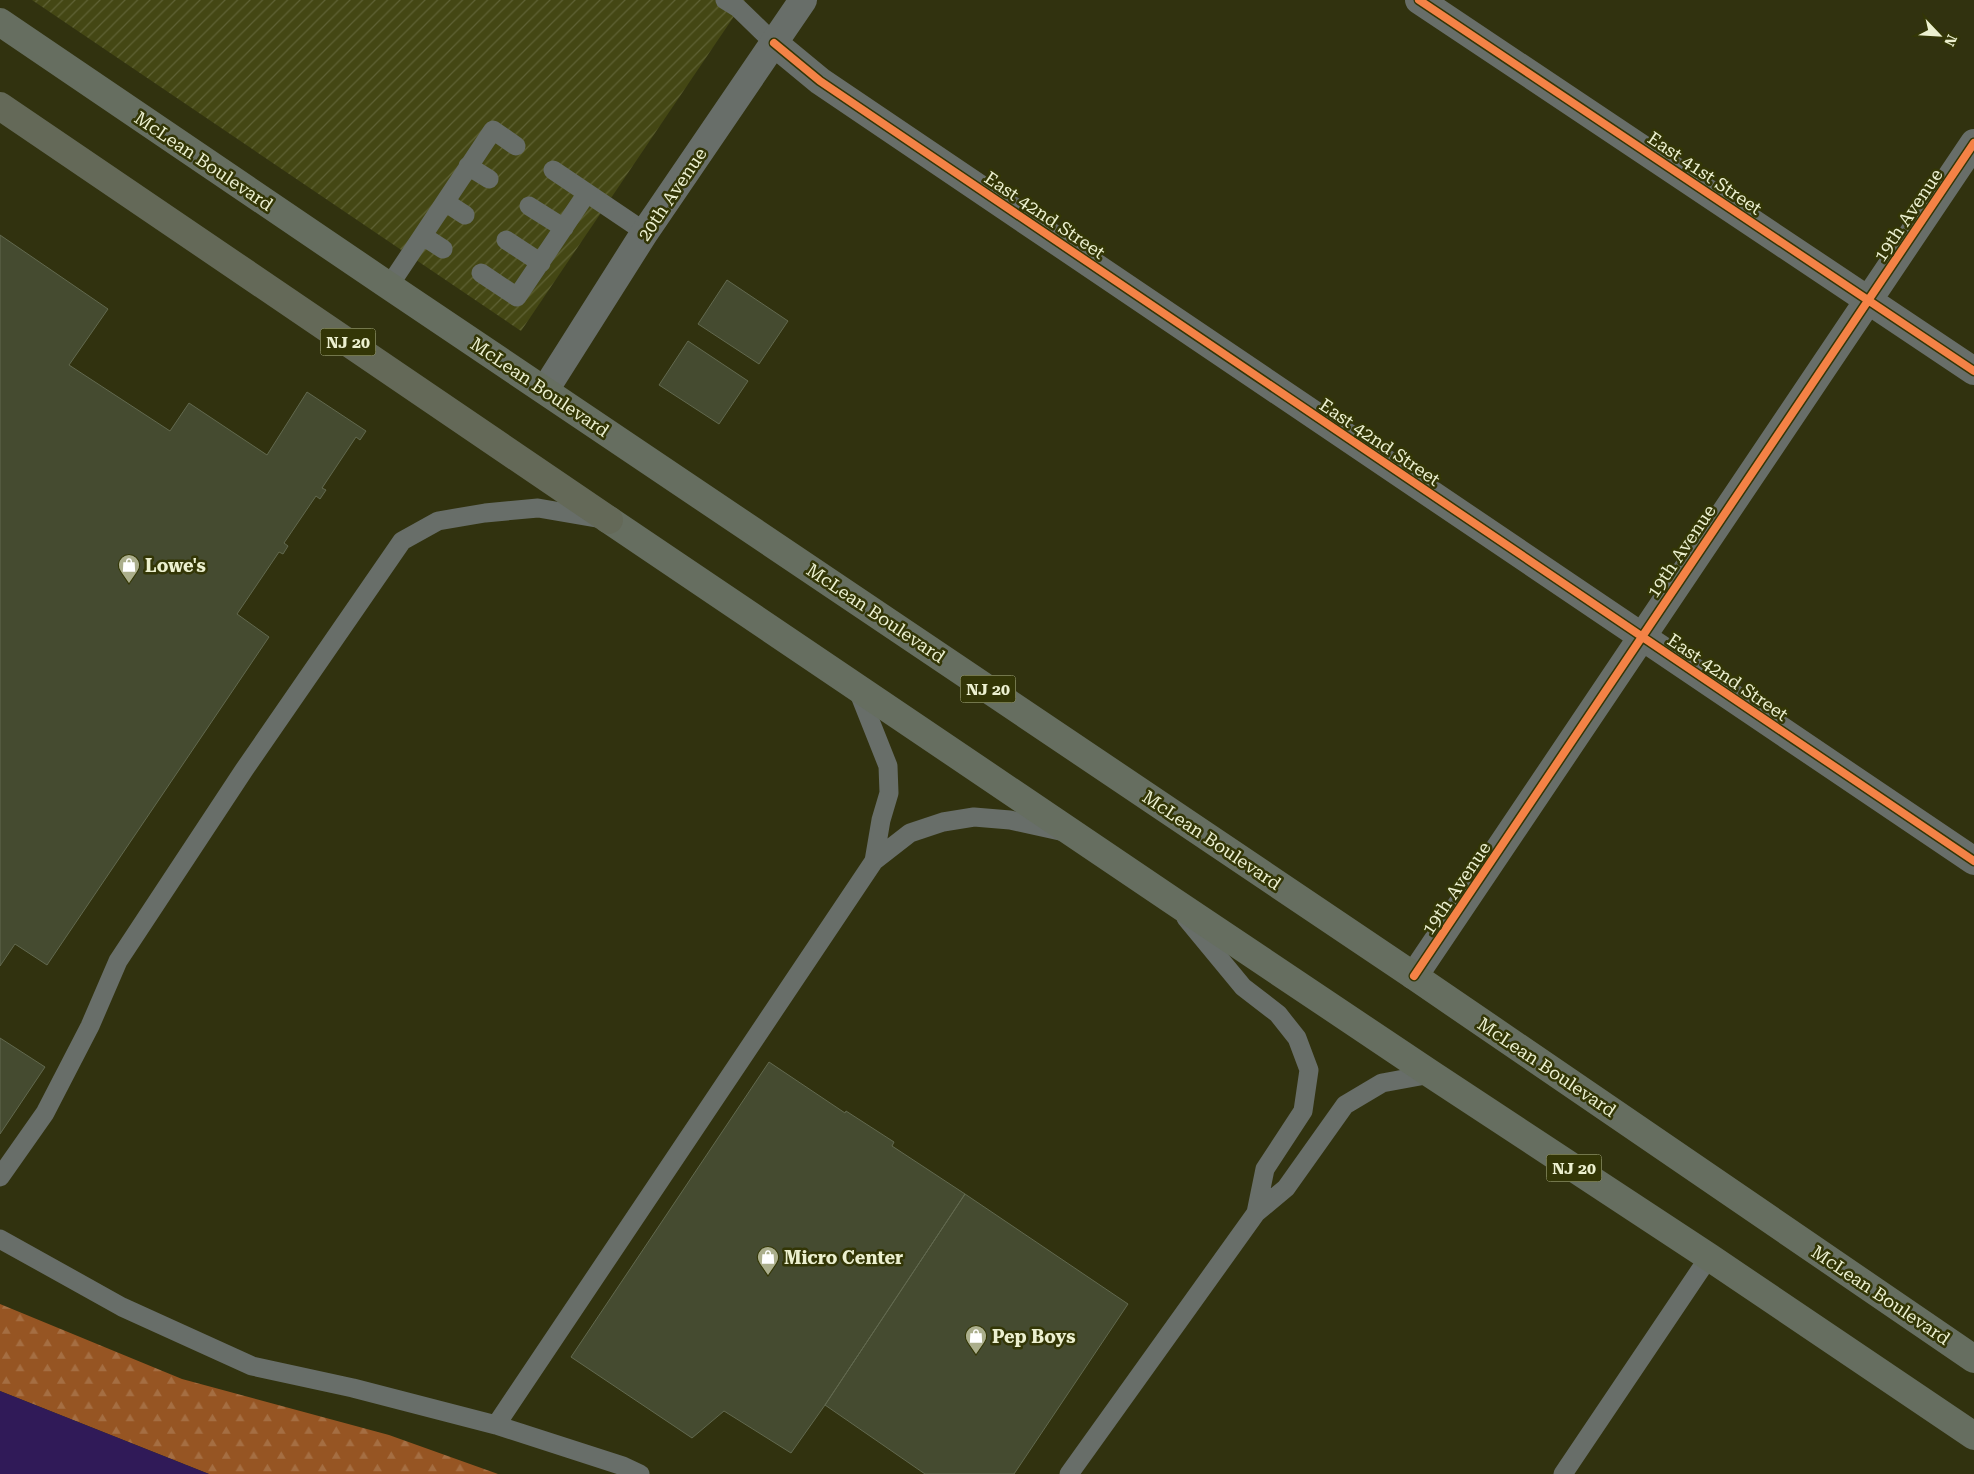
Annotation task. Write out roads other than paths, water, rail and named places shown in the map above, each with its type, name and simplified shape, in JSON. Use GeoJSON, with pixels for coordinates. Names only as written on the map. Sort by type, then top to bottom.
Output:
{"type":"FeatureCollection","features":[{"type":"Feature","properties":{"kind":"highway","name":"NJ 20"},"geometry":{"type":"LineString","coordinates":[[0,106],[609,520]]}},
{"type":"Feature","properties":{"kind":"main road","name":"McLean Boulevard"},"geometry":{"type":"LineString","coordinates":[[0,22],[1414,976],[1974,1359]]}},
{"type":"Feature","properties":{"kind":"main road","name":"NJ 20"},"geometry":{"type":"LineString","coordinates":[[609,520],[1071,833],[1709,1257],[1974,1436]]}},
{"type":"Feature","properties":{"kind":"street","name":"20th Avenue"},"geometry":{"type":"LineString","coordinates":[[545,390],[645,232],[803,0]]}},
{"type":"Feature","properties":{"kind":"street","name":"East 41st Street"},"geometry":{"type":"LineString","coordinates":[[1419,0],[1974,371]]}},
{"type":"Feature","properties":{"kind":"street","name":"East 42nd Street"},"geometry":{"type":"LineString","coordinates":[[774,43],[820,81],[1974,861]]}},
{"type":"Feature","properties":{"kind":"street","name":"19th Avenue"},"geometry":{"type":"LineString","coordinates":[[1414,976],[1974,143]]}},
{"type":"Feature","properties":{"kind":"lane","name":"East 42nd Street"},"geometry":{"type":"LineString","coordinates":[[725,0],[738,8],[774,43]]}},
{"type":"Feature","properties":{"kind":"lane"},"geometry":{"type":"LineString","coordinates":[[389,286],[493,130],[516,146]]}},
{"type":"Feature","properties":{"kind":"lane"},"geometry":{"type":"LineString","coordinates":[[468,166],[490,179]]}},
{"type":"Feature","properties":{"kind":"lane"},"geometry":{"type":"LineString","coordinates":[[552,170],[645,232]]}},
{"type":"Feature","properties":{"kind":"lane"},"geometry":{"type":"LineString","coordinates":[[481,273],[518,297],[587,193]]}},
{"type":"Feature","properties":{"kind":"lane"},"geometry":{"type":"LineString","coordinates":[[445,202],[465,215]]}},
{"type":"Feature","properties":{"kind":"lane"},"geometry":{"type":"LineString","coordinates":[[529,206],[564,228]]}},
{"type":"Feature","properties":{"kind":"lane"},"geometry":{"type":"LineString","coordinates":[[423,236],[443,249]]}},
{"type":"Feature","properties":{"kind":"lane"},"geometry":{"type":"LineString","coordinates":[[506,240],[540,263]]}},
{"type":"Feature","properties":{"kind":"lane"},"geometry":{"type":"LineString","coordinates":[[0,1177],[45,1113],[90,1026],[118,961],[250,762],[402,541],[438,521],[485,513],[538,508],[609,520]]}},
{"type":"Feature","properties":{"kind":"lane"},"geometry":{"type":"LineString","coordinates":[[856,687],[888,766],[889,793],[881,820],[874,861]]}},
{"type":"Feature","properties":{"kind":"lane"},"geometry":{"type":"LineString","coordinates":[[496,1425],[874,861],[910,833],[943,822],[974,817],[1010,820],[1071,833]]}},
{"type":"Feature","properties":{"kind":"lane"},"geometry":{"type":"LineString","coordinates":[[1173,901],[1243,987],[1278,1014],[1297,1038],[1309,1070],[1303,1111],[1264,1169],[1256,1213]]}},
{"type":"Feature","properties":{"kind":"lane"},"geometry":{"type":"LineString","coordinates":[[1069,1474],[1256,1213],[1286,1188],[1345,1105],[1382,1083],[1431,1074]]}},
{"type":"Feature","properties":{"kind":"lane"},"geometry":{"type":"LineString","coordinates":[[0,1240],[122,1307],[252,1366],[353,1388],[496,1425],[623,1466],[640,1474]]}},
{"type":"Feature","properties":{"kind":"lane"},"geometry":{"type":"LineString","coordinates":[[1563,1474],[1709,1257]]}},
{"type":"Feature","properties":{"kind":"place","name":"Lowe's"},"geometry":{"type":"Point","coordinates":[129,584]}},
{"type":"Feature","properties":{"kind":"place","name":"Micro Center"},"geometry":{"type":"Point","coordinates":[768,1276]}},
{"type":"Feature","properties":{"kind":"place","name":"Pep Boys"},"geometry":{"type":"Point","coordinates":[976,1355]}}]}
